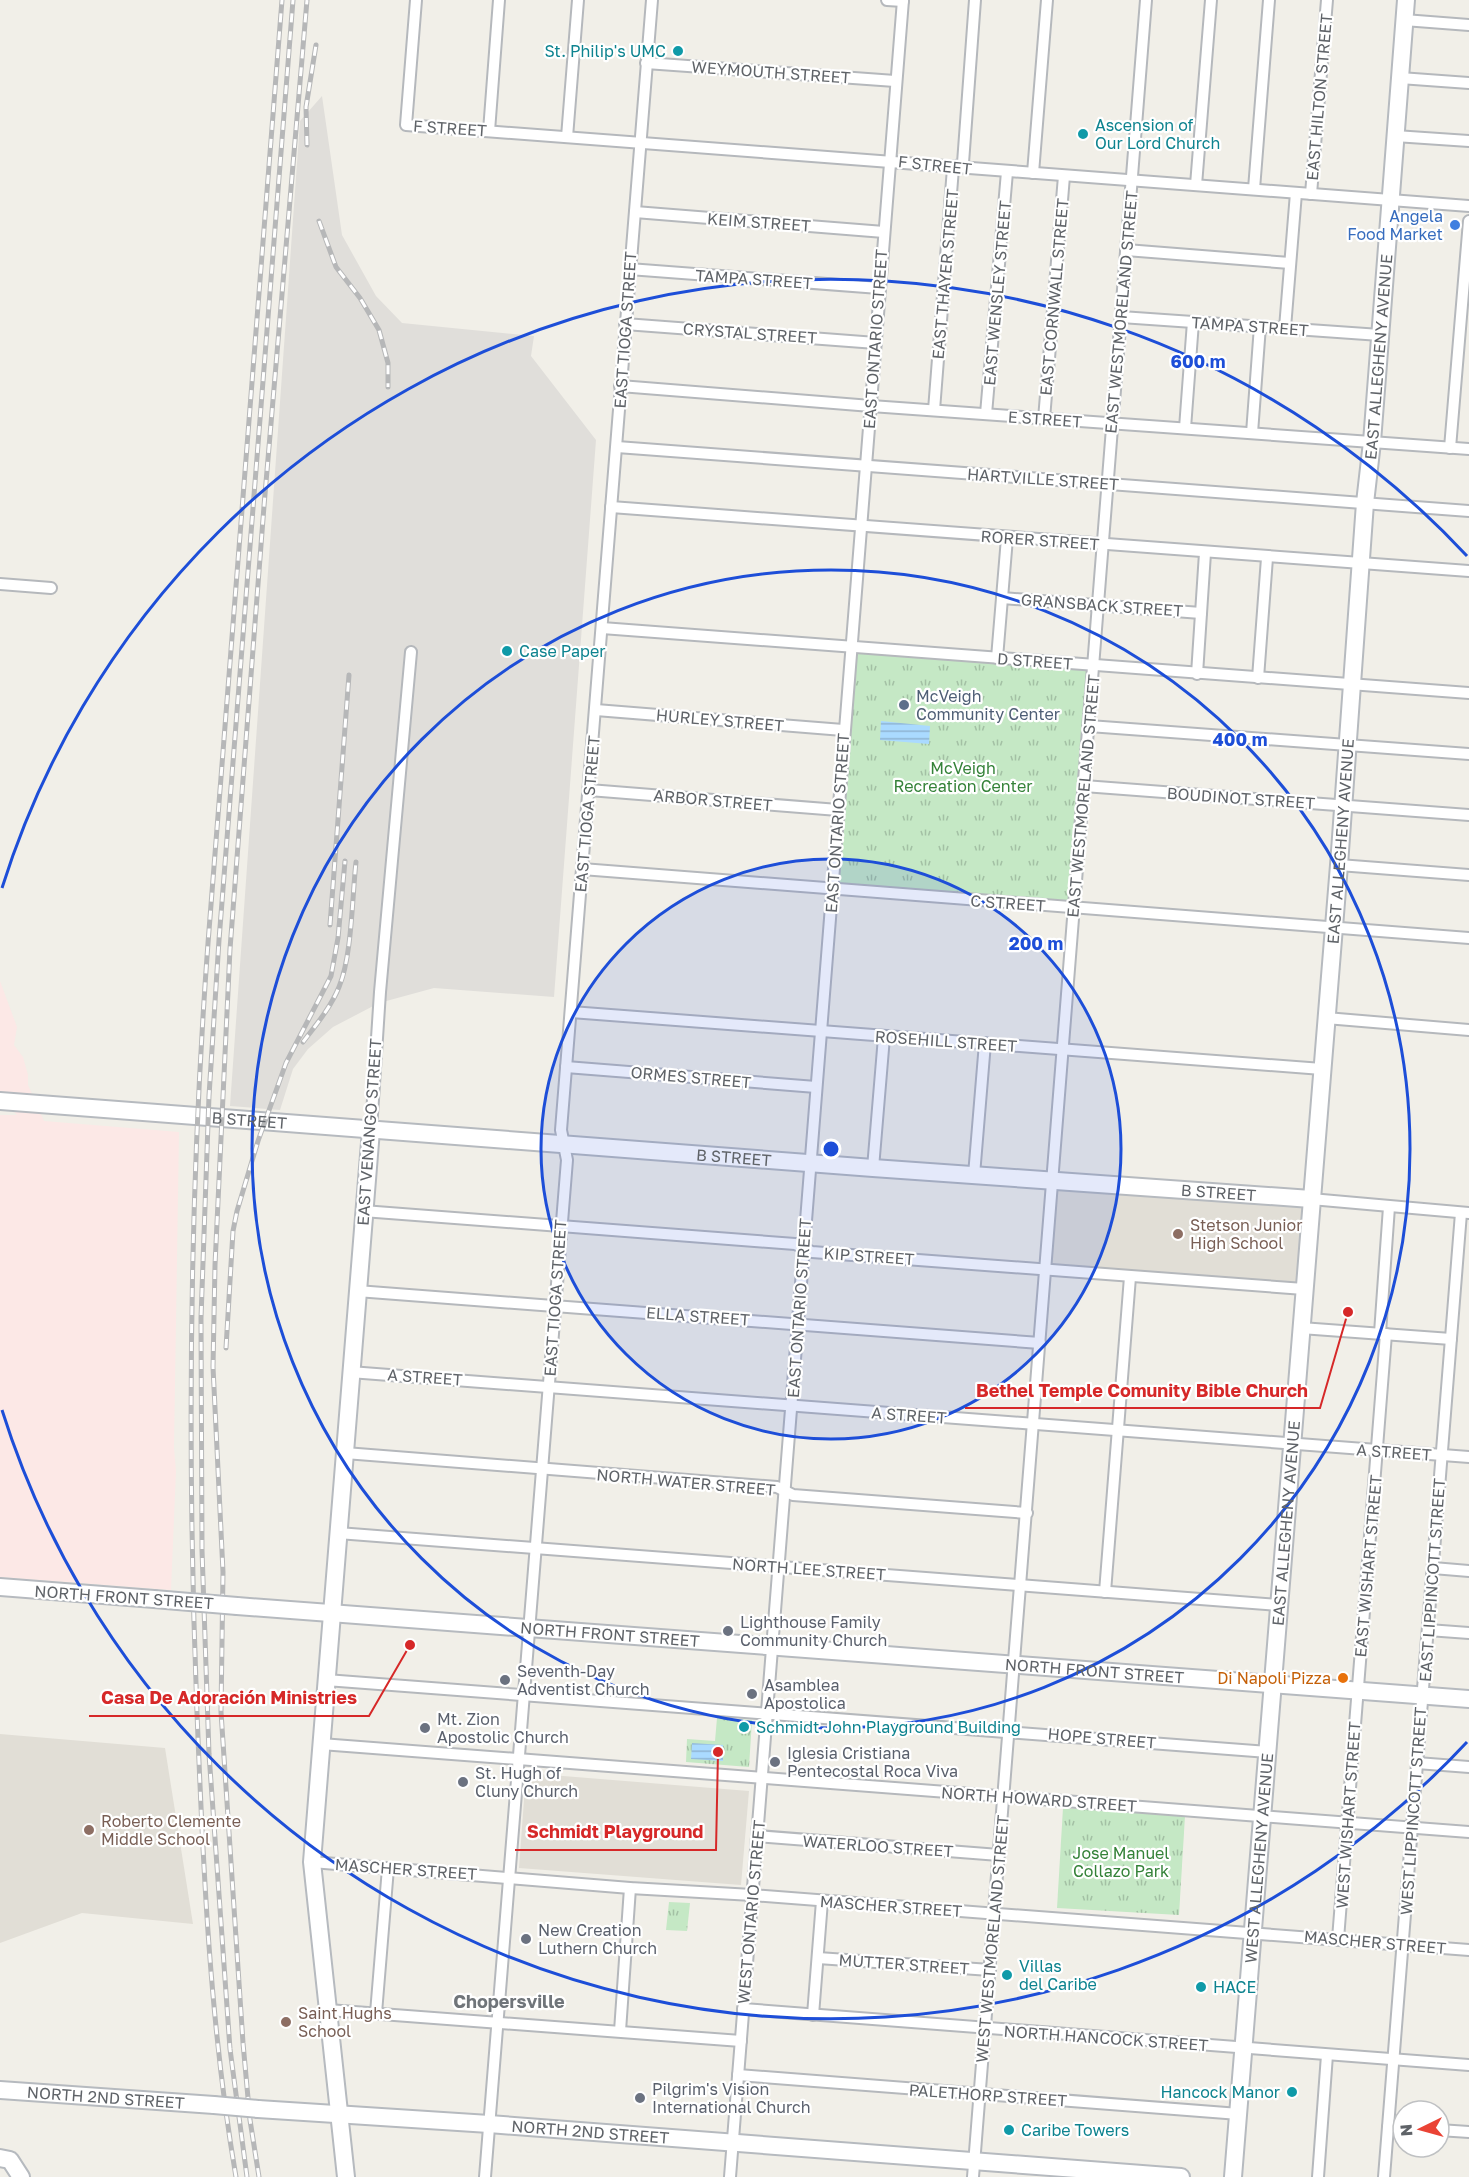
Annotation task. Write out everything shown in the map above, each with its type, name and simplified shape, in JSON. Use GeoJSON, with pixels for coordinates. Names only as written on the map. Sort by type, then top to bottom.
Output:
{"type":"FeatureCollection","features":[{"type":"Feature","properties":{"kind":"main road","name":"EAST ALLEGHENY AVENUE"},"geometry":{"type":"LineString","coordinates":[[1273,1684],[1406,0]]}},
{"type":"Feature","properties":{"kind":"main road","name":"B STREET"},"geometry":{"type":"LineString","coordinates":[[0,1101],[1311,1199]]}},
{"type":"Feature","properties":{"kind":"main road","name":"EAST VENANGO STREET"},"geometry":{"type":"LineString","coordinates":[[346,2177],[312,1862],[370,1130]]}},
{"type":"Feature","properties":{"kind":"main road","name":"NORTH FRONT STREET"},"geometry":{"type":"LineString","coordinates":[[0,1587],[1469,1699]]}},
{"type":"Feature","properties":{"kind":"main road","name":"WEST ALLEGHENY AVENUE"},"geometry":{"type":"LineString","coordinates":[[1233,2177],[1273,1684]]}},
{"type":"Feature","properties":{"kind":"main road","name":"NORTH 2ND STREET"},"geometry":{"type":"LineString","coordinates":[[0,2090],[732,2143],[974,2169],[1181,2177]]}},
{"type":"Feature","properties":{"kind":"main road"},"geometry":{"type":"LineString","coordinates":[[0,2158],[10,2160],[21,2177]]}},
{"type":"Feature","properties":{"kind":"street","name":"F STREET"},"geometry":{"type":"LineString","coordinates":[[416,0],[406,125],[1469,206]]}},
{"type":"Feature","properties":{"kind":"street"},"geometry":{"type":"LineString","coordinates":[[489,131],[498,0]]}},
{"type":"Feature","properties":{"kind":"street"},"geometry":{"type":"LineString","coordinates":[[567,138],[578,0]]}},
{"type":"Feature","properties":{"kind":"street","name":"EAST TIOGA STREET"},"geometry":{"type":"LineString","coordinates":[[485,2177],[567,1160],[561,1130],[652,0]]}},
{"type":"Feature","properties":{"kind":"street"},"geometry":{"type":"LineString","coordinates":[[887,0],[903,1]]}},
{"type":"Feature","properties":{"kind":"street","name":"EAST THAYER STREET"},"geometry":{"type":"LineString","coordinates":[[934,410],[953,168],[963,163],[975,0]]}},
{"type":"Feature","properties":{"kind":"street"},"geometry":{"type":"LineString","coordinates":[[1033,173],[1047,0]]}},
{"type":"Feature","properties":{"kind":"street","name":"EAST WESTMORELAND STREET"},"geometry":{"type":"LineString","coordinates":[[1014,1664],[1146,0]]}},
{"type":"Feature","properties":{"kind":"street"},"geometry":{"type":"LineString","coordinates":[[1196,186],[1211,0]]}},
{"type":"Feature","properties":{"kind":"street"},"geometry":{"type":"LineString","coordinates":[[1254,189],[1269,0]]}},
{"type":"Feature","properties":{"kind":"street","name":"EAST HILTON STREET"},"geometry":{"type":"LineString","coordinates":[[1311,194],[1327,0]]}},
{"type":"Feature","properties":{"kind":"street","name":"EAST ONTARIO STREET"},"geometry":{"type":"LineString","coordinates":[[772,1646],[843,730],[903,1]]}},
{"type":"Feature","properties":{"kind":"street"},"geometry":{"type":"LineString","coordinates":[[1404,20],[1469,25]]}},
{"type":"Feature","properties":{"kind":"street","name":"WEYMOUTH STREET"},"geometry":{"type":"LineString","coordinates":[[646,63],[895,81]]}},
{"type":"Feature","properties":{"kind":"street"},"geometry":{"type":"LineString","coordinates":[[1400,78],[1469,83]]}},
{"type":"Feature","properties":{"kind":"street"},"geometry":{"type":"LineString","coordinates":[[1395,136],[1469,141]]}},
{"type":"Feature","properties":{"kind":"street","name":"EAST WENSLEY STREET"},"geometry":{"type":"LineString","coordinates":[[986,414],[1007,172]]}},
{"type":"Feature","properties":{"kind":"street","name":"EAST CORNWALL STREET"},"geometry":{"type":"LineString","coordinates":[[1044,419],[1064,176]]}},
{"type":"Feature","properties":{"kind":"street","name":"EAST HILTON STREET"},"geometry":{"type":"LineString","coordinates":[[1284,328],[1296,193]]}},
{"type":"Feature","properties":{"kind":"street","name":"KEIM STREET"},"geometry":{"type":"LineString","coordinates":[[634,212],[884,232]]}},
{"type":"Feature","properties":{"kind":"street"},"geometry":{"type":"LineString","coordinates":[[1450,448],[1469,221]]}},
{"type":"Feature","properties":{"kind":"street"},"geometry":{"type":"LineString","coordinates":[[1126,250],[1290,263]]}},
{"type":"Feature","properties":{"kind":"street","name":"TAMPA STREET"},"geometry":{"type":"LineString","coordinates":[[629,269],[879,288]]}},
{"type":"Feature","properties":{"kind":"street","name":"TAMPA STREET"},"geometry":{"type":"LineString","coordinates":[[1121,317],[1380,335]]}},
{"type":"Feature","properties":{"kind":"street"},"geometry":{"type":"LineString","coordinates":[[1185,428],[1193,322]]}},
{"type":"Feature","properties":{"kind":"street","name":"CRYSTAL STREET"},"geometry":{"type":"LineString","coordinates":[[625,324],[876,343]]}},
{"type":"Feature","properties":{"kind":"street"},"geometry":{"type":"LineString","coordinates":[[1252,433],[1260,326]]}},
{"type":"Feature","properties":{"kind":"street","name":"E STREET"},"geometry":{"type":"LineString","coordinates":[[620,386],[1469,449]]}},
{"type":"Feature","properties":{"kind":"street","name":"HARTVILLE STREET"},"geometry":{"type":"LineString","coordinates":[[616,447],[1469,511]]}},
{"type":"Feature","properties":{"kind":"street","name":"RORER STREET"},"geometry":{"type":"LineString","coordinates":[[611,507],[1268,558],[1469,571]]}},
{"type":"Feature","properties":{"kind":"street"},"geometry":{"type":"LineString","coordinates":[[997,658],[1007,538]]}},
{"type":"Feature","properties":{"kind":"street"},"geometry":{"type":"LineString","coordinates":[[1197,674],[1205,553]]}},
{"type":"Feature","properties":{"kind":"street"},"geometry":{"type":"LineString","coordinates":[[1258,678],[1268,558]]}},
{"type":"Feature","properties":{"kind":"street"},"geometry":{"type":"LineString","coordinates":[[0,584],[51,588]]}},
{"type":"Feature","properties":{"kind":"street","name":"GRANSBACK STREET"},"geometry":{"type":"LineString","coordinates":[[1002,598],[1201,613]]}},
{"type":"Feature","properties":{"kind":"street","name":"D STREET"},"geometry":{"type":"LineString","coordinates":[[602,628],[1469,693]]}},
{"type":"Feature","properties":{"kind":"street","name":"EAST VENANGO STREET"},"geometry":{"type":"LineString","coordinates":[[370,1130],[380,992],[411,652]]}},
{"type":"Feature","properties":{"kind":"street","name":"HURLEY STREET"},"geometry":{"type":"LineString","coordinates":[[596,710],[843,730]]}},
{"type":"Feature","properties":{"kind":"street"},"geometry":{"type":"LineString","coordinates":[[1089,726],[1469,754]]}},
{"type":"Feature","properties":{"kind":"street","name":"BOUDINOT STREET"},"geometry":{"type":"LineString","coordinates":[[1084,786],[1469,816]]}},
{"type":"Feature","properties":{"kind":"street","name":"ARBOR STREET"},"geometry":{"type":"LineString","coordinates":[[589,790],[838,810]]}},
{"type":"Feature","properties":{"kind":"street"},"geometry":{"type":"LineString","coordinates":[[1339,865],[1469,875]]}},
{"type":"Feature","properties":{"kind":"street","name":"C STREET"},"geometry":{"type":"LineString","coordinates":[[582,869],[1469,938]]}},
{"type":"Feature","properties":{"kind":"street","name":"ROSEHILL STREET"},"geometry":{"type":"LineString","coordinates":[[571,1012],[1322,1069]]}},
{"type":"Feature","properties":{"kind":"street"},"geometry":{"type":"LineString","coordinates":[[1326,1018],[1469,1030]]}},
{"type":"Feature","properties":{"kind":"street"},"geometry":{"type":"LineString","coordinates":[[873,1168],[884,1037]]}},
{"type":"Feature","properties":{"kind":"street"},"geometry":{"type":"LineString","coordinates":[[974,1175],[985,1043]]}},
{"type":"Feature","properties":{"kind":"street","name":"ORMES STREET"},"geometry":{"type":"LineString","coordinates":[[566,1067],[816,1087]]}},
{"type":"Feature","properties":{"kind":"street","name":"B STREET"},"geometry":{"type":"LineString","coordinates":[[1311,1199],[1465,1213]]}},
{"type":"Feature","properties":{"kind":"street","name":"EAST WISHART STREET"},"geometry":{"type":"LineString","coordinates":[[1358,1691],[1377,1450],[1389,1207]]}},
{"type":"Feature","properties":{"kind":"street","name":"KIP STREET"},"geometry":{"type":"LineString","coordinates":[[363,1211],[795,1244],[813,1252],[1304,1289]]}},
{"type":"Feature","properties":{"kind":"street","name":"EAST LIPPINCOTT STREET"},"geometry":{"type":"LineString","coordinates":[[1423,1695],[1451,1339],[1465,1213]]}},
{"type":"Feature","properties":{"kind":"street"},"geometry":{"type":"LineString","coordinates":[[1106,1592],[1130,1277]]}},
{"type":"Feature","properties":{"kind":"street","name":"ELLA STREET"},"geometry":{"type":"LineString","coordinates":[[357,1291],[1040,1343]]}},
{"type":"Feature","properties":{"kind":"street"},"geometry":{"type":"LineString","coordinates":[[1301,1328],[1451,1339]]}},
{"type":"Feature","properties":{"kind":"street","name":"A STREET"},"geometry":{"type":"LineString","coordinates":[[350,1372],[1469,1457]]}},
{"type":"Feature","properties":{"kind":"street","name":"NORTH WATER STREET"},"geometry":{"type":"LineString","coordinates":[[345,1453],[777,1487],[793,1495],[1027,1513]]}},
{"type":"Feature","properties":{"kind":"street","name":"NORTH LEE STREET"},"geometry":{"type":"LineString","coordinates":[[338,1533],[1279,1605]]}},
{"type":"Feature","properties":{"kind":"street"},"geometry":{"type":"LineString","coordinates":[[1433,1568],[1469,1571]]}},
{"type":"Feature","properties":{"kind":"street"},"geometry":{"type":"LineString","coordinates":[[1428,1630],[1469,1633]]}},
{"type":"Feature","properties":{"kind":"street","name":"WEST ONTARIO STREET"},"geometry":{"type":"LineString","coordinates":[[729,2177],[772,1646]]}},
{"type":"Feature","properties":{"kind":"street","name":"WEST WESTMORELAND STREET"},"geometry":{"type":"LineString","coordinates":[[974,2169],[1014,1664]]}},
{"type":"Feature","properties":{"kind":"street","name":"HOPE STREET"},"geometry":{"type":"LineString","coordinates":[[326,1680],[1268,1752]]}},
{"type":"Feature","properties":{"kind":"street","name":"WEST WISHART STREET"},"geometry":{"type":"LineString","coordinates":[[1338,1939],[1358,1691]]}},
{"type":"Feature","properties":{"kind":"street","name":"WEST LIPPINCOTT STREET"},"geometry":{"type":"LineString","coordinates":[[1384,2177],[1423,1695]]}},
{"type":"Feature","properties":{"kind":"street","name":"NORTH HOWARD STREET"},"geometry":{"type":"LineString","coordinates":[[321,1744],[1469,1832]]}},
{"type":"Feature","properties":{"kind":"street"},"geometry":{"type":"LineString","coordinates":[[1417,1763],[1469,1767]]}},
{"type":"Feature","properties":{"kind":"street","name":"WATERLOO STREET"},"geometry":{"type":"LineString","coordinates":[[757,1836],[999,1855]]}},
{"type":"Feature","properties":{"kind":"street","name":"MASCHER STREET"},"geometry":{"type":"LineString","coordinates":[[312,1862],[630,1888],[752,1895],[1469,1950]]}},
{"type":"Feature","properties":{"kind":"street"},"geometry":{"type":"LineString","coordinates":[[376,2013],[388,1868]]}},
{"type":"Feature","properties":{"kind":"street"},"geometry":{"type":"LineString","coordinates":[[620,2031],[630,1888]]}},
{"type":"Feature","properties":{"kind":"street"},"geometry":{"type":"LineString","coordinates":[[813,2015],[822,1901]]}},
{"type":"Feature","properties":{"kind":"street","name":"MUTTER STREET"},"geometry":{"type":"LineString","coordinates":[[818,1958],[990,1970]]}},
{"type":"Feature","properties":{"kind":"street","name":"NORTH HANCOCK STREET"},"geometry":{"type":"LineString","coordinates":[[743,2008],[985,2029],[1469,2065]]}},
{"type":"Feature","properties":{"kind":"street"},"geometry":{"type":"LineString","coordinates":[[328,2010],[741,2041]]}},
{"type":"Feature","properties":{"kind":"street"},"geometry":{"type":"LineString","coordinates":[[1318,2177],[1327,2055]]}},
{"type":"Feature","properties":{"kind":"street","name":"PALETHORP STREET"},"geometry":{"type":"LineString","coordinates":[[738,2075],[1239,2114]]}},
{"type":"Feature","properties":{"kind":"street"},"geometry":{"type":"LineString","coordinates":[[1451,2131],[1469,2132]]}},
{"type":"Feature","properties":{"kind":"shaded area","name":"Case Paper"},"geometry":{"type":"Polygon","coordinates":[[[322,96],[342,235],[376,296],[402,323],[534,336],[531,356],[596,440],[554,997],[434,988],[379,1003],[333,1027],[308,1049],[293,1069],[280,1110],[230,1106],[300,121],[322,96]]]}},
{"type":"Feature","properties":{"kind":"shaded area"},"geometry":{"type":"Polygon","coordinates":[[[0,981],[17,1027],[14,1045],[23,1057],[28,1085],[44,1121],[179,1132],[174,1448],[176,1471],[171,1590],[0,1577],[0,1115],[17,1115],[0,1096],[0,981]]]}},
{"type":"Feature","properties":{"kind":"shaded area","name":"Stetson Junior High School"},"geometry":{"type":"Polygon","coordinates":[[[1053,1181],[1311,1199],[1304,1289],[1046,1270],[1053,1181]]]}},
{"type":"Feature","properties":{"kind":"shaded area","name":"Roberto Clemente Middle School"},"geometry":{"type":"Polygon","coordinates":[[[0,1734],[165,1748],[193,1924],[82,1913],[0,1943],[0,1734]]]}},
{"type":"Feature","properties":{"kind":"shaded area"},"geometry":{"type":"Polygon","coordinates":[[[526,1773],[749,1791],[741,1885],[519,1868],[526,1773]]]}},
{"type":"Feature","properties":{"kind":"green space","name":"McVeigh Recreation Center"},"geometry":{"type":"Polygon","coordinates":[[[850,647],[1094,666],[1075,908],[832,889],[850,647]]]}},
{"type":"Feature","properties":{"kind":"green space"},"geometry":{"type":"Polygon","coordinates":[[[717,1718],[752,1720],[749,1767],[686,1762],[687,1739],[715,1741],[717,1718]]]}},
{"type":"Feature","properties":{"kind":"green space","name":"Jose Manuel Collazo Park"},"geometry":{"type":"Polygon","coordinates":[[[1063,1808],[1185,1816],[1179,1915],[1057,1908],[1063,1808]]]}},
{"type":"Feature","properties":{"kind":"green space"},"geometry":{"type":"Polygon","coordinates":[[[669,1902],[690,1903],[687,1931],[666,1930],[669,1902]]]}},
{"type":"Feature","properties":{"kind":"water"},"geometry":{"type":"Polygon","coordinates":[[[881,721],[930,726],[929,744],[880,740],[881,721]]]}},
{"type":"Feature","properties":{"kind":"water"},"geometry":{"type":"Polygon","coordinates":[[[692,1743],[723,1745],[723,1761],[691,1759],[692,1743]]]}},
{"type":"Feature","properties":{"kind":"railway"},"geometry":{"type":"LineString","coordinates":[[236,2177],[214,2004],[199,1771],[191,1424],[194,1231],[208,943],[282,0]]}},
{"type":"Feature","properties":{"kind":"railway"},"geometry":{"type":"LineString","coordinates":[[247,2177],[230,2049],[209,1754],[202,1550],[201,1318],[209,1096],[219,940],[293,0]]}},
{"type":"Feature","properties":{"kind":"railway"},"geometry":{"type":"LineString","coordinates":[[259,2177],[250,2120],[243,2043],[221,1712],[223,1572],[213,1367],[215,1265],[230,949],[264,506],[307,0]]}},
{"type":"Feature","properties":{"kind":"railway"},"geometry":{"type":"LineString","coordinates":[[307,145],[306,107],[316,45]]}},
{"type":"Feature","properties":{"kind":"railway"},"geometry":{"type":"LineString","coordinates":[[319,221],[336,267],[360,298],[379,330],[388,363],[388,387]]}},
{"type":"Feature","properties":{"kind":"railway"},"geometry":{"type":"LineString","coordinates":[[330,925],[349,675]]}},
{"type":"Feature","properties":{"kind":"railway"},"geometry":{"type":"LineString","coordinates":[[226,1348],[233,1231],[237,1211],[258,1141],[286,1063],[331,976],[338,938],[345,861]]}},
{"type":"Feature","properties":{"kind":"railway"},"geometry":{"type":"LineString","coordinates":[[303,1042],[332,1002],[343,974],[349,943],[356,862]]}},
{"type":"Feature","properties":{"kind":"place","name":"St. Philip's UMC"},"geometry":{"type":"Point","coordinates":[678,51]}},
{"type":"Feature","properties":{"kind":"place","name":"Ascension of Our Lord Church"},"geometry":{"type":"Point","coordinates":[1083,134]}},
{"type":"Feature","properties":{"kind":"place","name":"Angela Food Market"},"geometry":{"type":"Point","coordinates":[1455,225]}},
{"type":"Feature","properties":{"kind":"place","name":"Case Paper"},"geometry":{"type":"Point","coordinates":[507,651]}},
{"type":"Feature","properties":{"kind":"place","name":"McVeigh Community Center"},"geometry":{"type":"Point","coordinates":[904,705]}},
{"type":"Feature","properties":{"kind":"place","name":"Stetson Junior High School"},"geometry":{"type":"Point","coordinates":[1178,1234]}},
{"type":"Feature","properties":{"kind":"place","name":"Bethel Temple Comunity Bible Church"},"geometry":{"type":"Point","coordinates":[1348,1312]}},
{"type":"Feature","properties":{"kind":"place","name":"Lighthouse Family Community Church"},"geometry":{"type":"Point","coordinates":[728,1631]}},
{"type":"Feature","properties":{"kind":"place","name":"Casa De Adoración Ministries"},"geometry":{"type":"Point","coordinates":[410,1645]}},
{"type":"Feature","properties":{"kind":"place","name":"Di Napoli Pizza"},"geometry":{"type":"Point","coordinates":[1343,1678]}},
{"type":"Feature","properties":{"kind":"place","name":"Seventh-Day Adventist Church"},"geometry":{"type":"Point","coordinates":[505,1680]}},
{"type":"Feature","properties":{"kind":"place","name":"Asamblea Apostolica"},"geometry":{"type":"Point","coordinates":[752,1694]}},
{"type":"Feature","properties":{"kind":"place","name":"Schmidt John Playground Building"},"geometry":{"type":"Point","coordinates":[744,1727]}},
{"type":"Feature","properties":{"kind":"place","name":"Mt. Zion Apostolic Church"},"geometry":{"type":"Point","coordinates":[425,1728]}},
{"type":"Feature","properties":{"kind":"place","name":"Schmidt Playground"},"geometry":{"type":"Point","coordinates":[718,1752]}},
{"type":"Feature","properties":{"kind":"place","name":"Iglesia Cristiana Pentecostal Roca Viva"},"geometry":{"type":"Point","coordinates":[775,1762]}},
{"type":"Feature","properties":{"kind":"place","name":"St. Hugh of Cluny Church"},"geometry":{"type":"Point","coordinates":[463,1782]}},
{"type":"Feature","properties":{"kind":"place","name":"Roberto Clemente Middle School"},"geometry":{"type":"Point","coordinates":[89,1830]}},
{"type":"Feature","properties":{"kind":"place","name":"New Creation Luthern Church"},"geometry":{"type":"Point","coordinates":[526,1939]}},
{"type":"Feature","properties":{"kind":"place","name":"Villas del Caribe"},"geometry":{"type":"Point","coordinates":[1007,1975]}},
{"type":"Feature","properties":{"kind":"place","name":"HACE"},"geometry":{"type":"Point","coordinates":[1201,1987]}},
{"type":"Feature","properties":{"kind":"place","name":"Saint Hughs School"},"geometry":{"type":"Point","coordinates":[286,2022]}},
{"type":"Feature","properties":{"kind":"place","name":"Hancock Manor"},"geometry":{"type":"Point","coordinates":[1292,2092]}},
{"type":"Feature","properties":{"kind":"place","name":"Pilgrim's Vision International Church"},"geometry":{"type":"Point","coordinates":[640,2098]}},
{"type":"Feature","properties":{"kind":"place","name":"Caribe Towers"},"geometry":{"type":"Point","coordinates":[1009,2130]}},
{"type":"Feature","properties":{"kind":"district","name":"Chopersville"},"geometry":{"type":"Point","coordinates":[509,2002]}}]}
